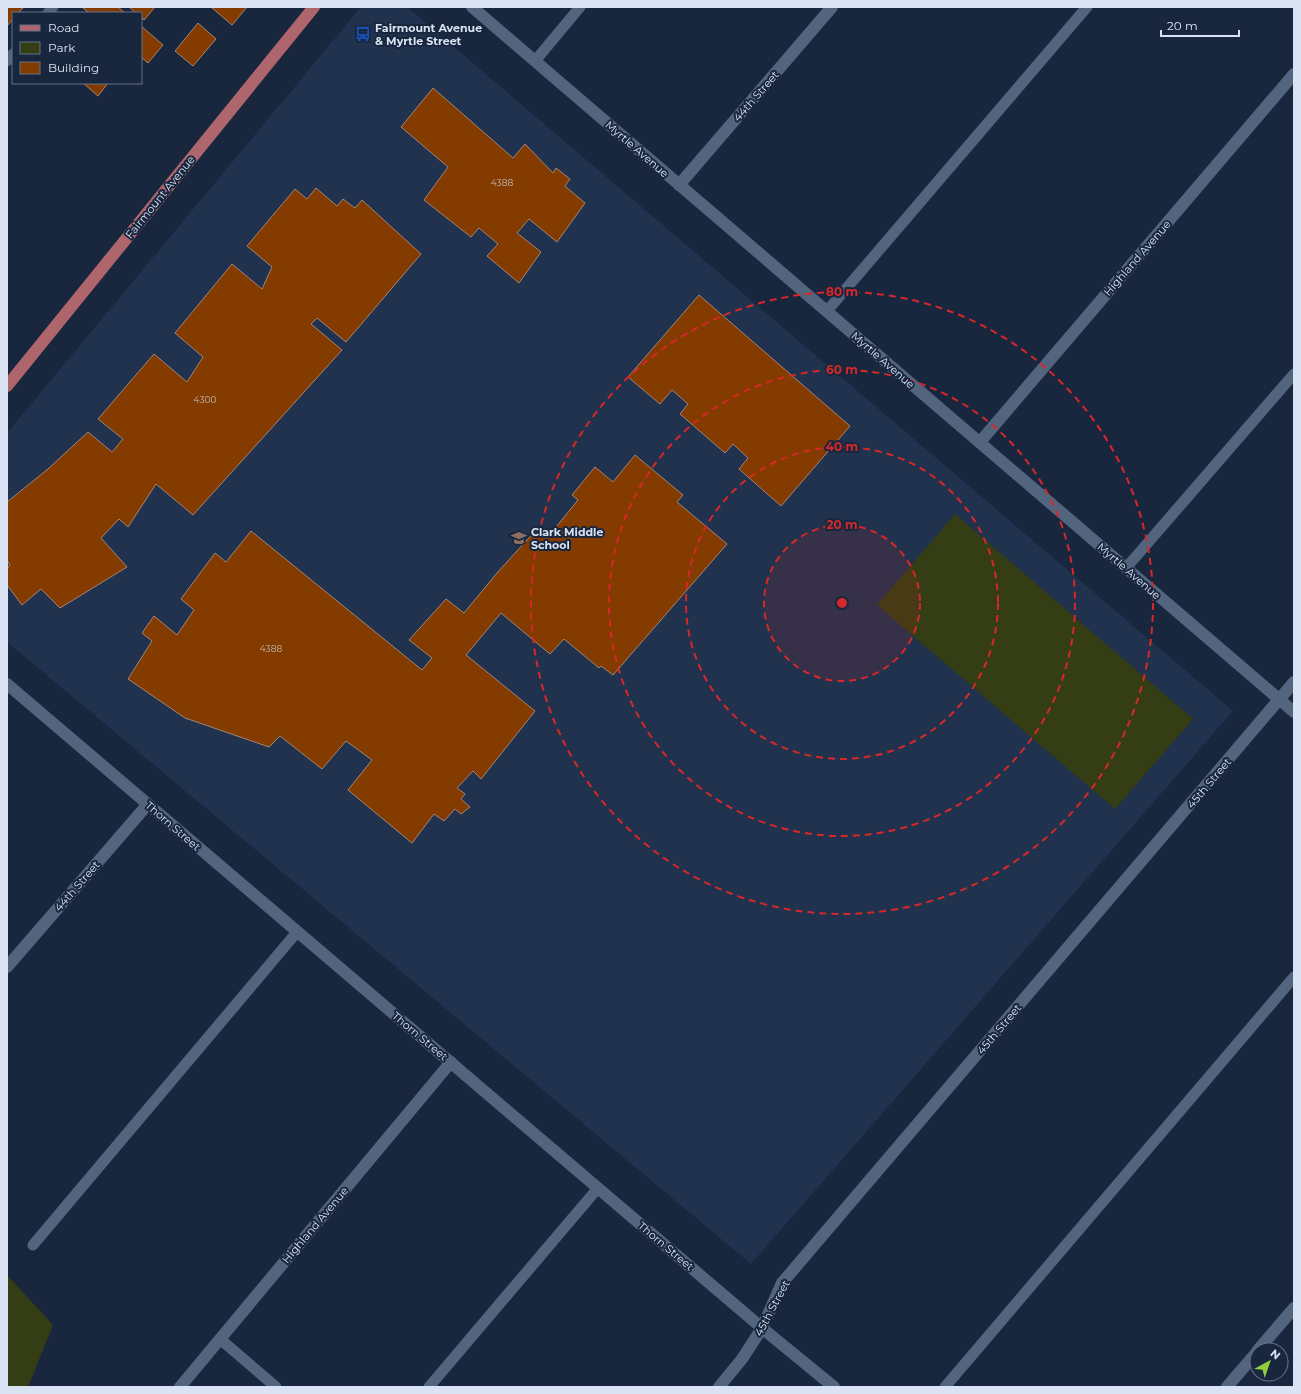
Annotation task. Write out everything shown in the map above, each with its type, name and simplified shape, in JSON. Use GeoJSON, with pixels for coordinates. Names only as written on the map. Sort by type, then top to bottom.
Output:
{"type":"FeatureCollection","features":[{"type":"Feature","properties":{"kind":"main road","name":"Fairmount Avenue"},"geometry":{"type":"LineString","coordinates":[[7,386],[314,7]]}},
{"type":"Feature","properties":{"kind":"street","name":"Myrtle Avenue"},"geometry":{"type":"LineString","coordinates":[[472,7],[1294,712]]}},
{"type":"Feature","properties":{"kind":"street","name":"44th Street"},"geometry":{"type":"LineString","coordinates":[[679,185],[832,7]]}},
{"type":"Feature","properties":{"kind":"street","name":"Highland Avenue"},"geometry":{"type":"LineString","coordinates":[[980,442],[1294,74]]}},
{"type":"Feature","properties":{"kind":"street","name":"45th Street"},"geometry":{"type":"LineString","coordinates":[[719,1387],[742,1359],[762,1328],[782,1283],[1294,682]]}},
{"type":"Feature","properties":{"kind":"street","name":"Thorn Street"},"geometry":{"type":"LineString","coordinates":[[7,684],[762,1328],[834,1387]]}},
{"type":"Feature","properties":{"kind":"street","name":"44th Street"},"geometry":{"type":"LineString","coordinates":[[7,967],[148,804]]}},
{"type":"Feature","properties":{"kind":"street","name":"Highland Avenue"},"geometry":{"type":"LineString","coordinates":[[180,1387],[451,1062]]}},
{"type":"Feature","properties":{"kind":"street"},"geometry":{"type":"LineString","coordinates":[[1266,1342],[1294,1308]]}},
{"type":"Feature","properties":{"kind":"street"},"geometry":{"type":"LineString","coordinates":[[1227,1387],[1249,1361]]}},
{"type":"Feature","properties":{"kind":"lane"},"geometry":{"type":"LineString","coordinates":[[535,61],[580,7]]}},
{"type":"Feature","properties":{"kind":"lane"},"geometry":{"type":"LineString","coordinates":[[827,311],[1087,7]]}},
{"type":"Feature","properties":{"kind":"lane"},"geometry":{"type":"LineString","coordinates":[[1126,568],[1294,374]]}},
{"type":"Feature","properties":{"kind":"lane"},"geometry":{"type":"LineString","coordinates":[[33,1245],[297,932]]}},
{"type":"Feature","properties":{"kind":"lane"},"geometry":{"type":"LineString","coordinates":[[945,1387],[1294,977]]}},
{"type":"Feature","properties":{"kind":"lane"},"geometry":{"type":"LineString","coordinates":[[429,1387],[598,1188]]}},
{"type":"Feature","properties":{"kind":"lane"},"geometry":{"type":"LineString","coordinates":[[220,1339],[276,1387]]}},
{"type":"Feature","properties":{"kind":"shaded area","name":"Clark Middle School"},"geometry":{"type":"Polygon","coordinates":[[[361,7],[407,7],[1233,711],[751,1264],[7,642],[7,433],[361,7]]]}},
{"type":"Feature","properties":{"kind":"green space"},"geometry":{"type":"Polygon","coordinates":[[[955,514],[1193,719],[1115,809],[877,605],[955,514]]]}},
{"type":"Feature","properties":{"kind":"green space"},"geometry":{"type":"Polygon","coordinates":[[[7,1275],[53,1325],[28,1387],[7,1387],[7,1275]]]}},
{"type":"Feature","properties":{"kind":"building"},"geometry":{"type":"Polygon","coordinates":[[[7,7],[24,7],[19,12],[12,12],[12,20],[7,26],[7,7]]]}},
{"type":"Feature","properties":{"kind":"building"},"geometry":{"type":"Polygon","coordinates":[[[82,7],[118,7],[124,12],[88,12],[82,7]]]}},
{"type":"Feature","properties":{"kind":"building"},"geometry":{"type":"Polygon","coordinates":[[[129,7],[155,7],[144,20],[142,18],[142,12],[135,12],[129,7]]]}},
{"type":"Feature","properties":{"kind":"building"},"geometry":{"type":"Polygon","coordinates":[[[211,7],[247,7],[232,25],[211,7]]]}},
{"type":"Feature","properties":{"kind":"building"},"geometry":{"type":"Polygon","coordinates":[[[198,23],[216,39],[193,66],[175,51],[198,23]]]}},
{"type":"Feature","properties":{"kind":"building"},"geometry":{"type":"Polygon","coordinates":[[[142,27],[163,45],[148,63],[142,58],[142,27]]]}},
{"type":"Feature","properties":{"kind":"building"},"geometry":{"type":"Polygon","coordinates":[[[84,84],[107,84],[98,96],[84,84]]]}},
{"type":"Feature","properties":{"kind":"building"},"geometry":{"type":"Polygon","coordinates":[[[433,88],[513,158],[525,144],[553,173],[556,168],[570,179],[565,186],[585,203],[557,242],[529,219],[517,233],[541,252],[519,283],[487,256],[498,244],[479,228],[471,237],[424,200],[448,167],[401,127],[433,88]]]}},
{"type":"Feature","properties":{"kind":"building"},"geometry":{"type":"Polygon","coordinates":[[[316,188],[337,206],[343,199],[355,208],[362,200],[421,254],[346,342],[317,318],[311,324],[342,350],[193,515],[156,484],[128,527],[119,519],[101,538],[127,567],[60,608],[41,589],[22,605],[7,585],[7,569],[10,565],[7,560],[7,502],[48,469],[88,432],[112,452],[123,439],[98,419],[154,354],[187,382],[203,357],[175,333],[232,264],[262,289],[272,267],[247,246],[295,189],[307,199],[316,188]]]}},
{"type":"Feature","properties":{"kind":"building"},"geometry":{"type":"Polygon","coordinates":[[[699,295],[850,426],[781,506],[739,469],[748,458],[733,444],[725,453],[680,414],[688,404],[672,390],[660,404],[628,377],[699,295]]]}},
{"type":"Feature","properties":{"kind":"building"},"geometry":{"type":"Polygon","coordinates":[[[635,455],[683,495],[677,502],[727,544],[613,675],[601,666],[599,668],[564,639],[550,654],[501,613],[466,655],[535,711],[481,779],[473,771],[457,788],[465,794],[461,799],[470,807],[461,814],[455,809],[444,821],[434,814],[412,843],[348,790],[372,760],[346,741],[322,769],[280,736],[269,747],[185,718],[128,679],[152,641],[142,633],[154,616],[177,635],[194,610],[181,599],[215,553],[226,562],[251,531],[422,670],[432,658],[409,640],[446,599],[464,613],[497,573],[537,529],[548,537],[578,500],[572,495],[595,467],[613,482],[635,455]]]}},
{"type":"Feature","properties":{"kind":"place","name":"Fairmount Avenue & Myrtle Street"},"geometry":{"type":"Point","coordinates":[363,34]}},
{"type":"Feature","properties":{"kind":"place","name":"Clark Middle School"},"geometry":{"type":"Point","coordinates":[519,538]}}]}
